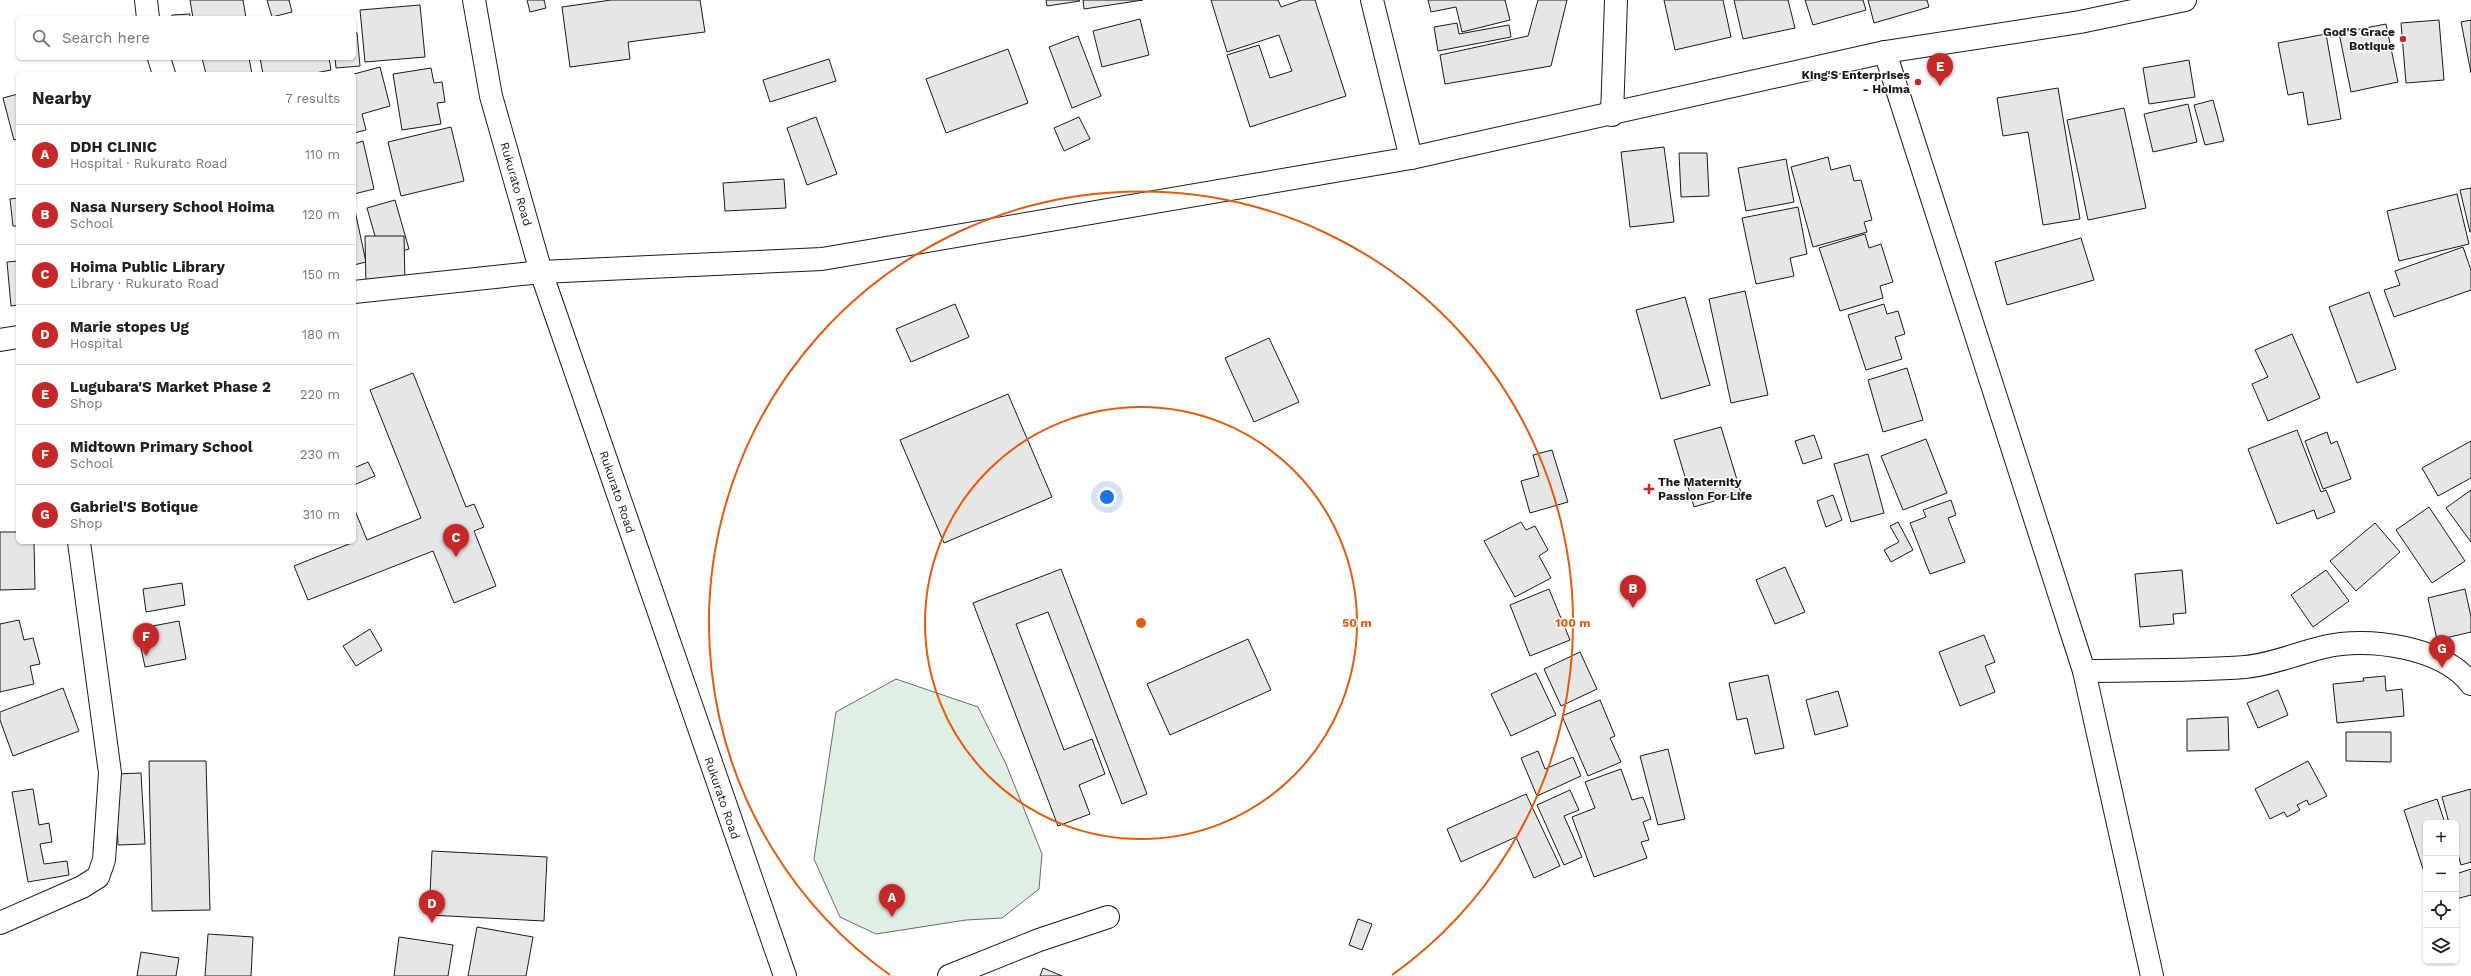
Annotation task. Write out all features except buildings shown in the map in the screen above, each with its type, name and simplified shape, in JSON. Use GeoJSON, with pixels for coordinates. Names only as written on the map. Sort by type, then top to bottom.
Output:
{"type":"FeatureCollection","features":[{"type":"Feature","properties":{"kind":"street"},"geometry":{"type":"LineString","coordinates":[[146,0],[148,16]]}},
{"type":"Feature","properties":{"kind":"street","name":"Rukurato Road"},"geometry":{"type":"LineString","coordinates":[[474,0],[491,96],[540,272],[785,976]]}},
{"type":"Feature","properties":{"kind":"street"},"geometry":{"type":"LineString","coordinates":[[1372,0],[1411,158]]}},
{"type":"Feature","properties":{"kind":"street"},"geometry":{"type":"LineString","coordinates":[[1612,115],[1616,0]]}},
{"type":"Feature","properties":{"kind":"street"},"geometry":{"type":"LineString","coordinates":[[356,292],[540,272],[822,259],[1411,158],[1612,115],[1885,52],[2080,22],[2185,0]]}},
{"type":"Feature","properties":{"kind":"street"},"geometry":{"type":"LineString","coordinates":[[1885,52],[2084,671],[2152,976]]}},
{"type":"Feature","properties":{"kind":"street"},"geometry":{"type":"LineString","coordinates":[[160,60],[163,72]]}},
{"type":"Feature","properties":{"kind":"street"},"geometry":{"type":"LineString","coordinates":[[0,340],[16,337]]}},
{"type":"Feature","properties":{"kind":"street"},"geometry":{"type":"LineString","coordinates":[[0,923],[82,887],[98,877],[104,860],[110,773],[79,544]]}},
{"type":"Feature","properties":{"kind":"street"},"geometry":{"type":"LineString","coordinates":[[2084,671],[2246,667],[2326,646],[2357,643],[2398,646],[2431,656],[2464,674],[2471,684]]}},
{"type":"Feature","properties":{"kind":"street"},"geometry":{"type":"LineString","coordinates":[[949,976],[1040,940],[1108,917]]}},
{"type":"Feature","properties":{"kind":"green space"},"geometry":{"type":"Polygon","coordinates":[[[896,679],[978,707],[1006,764],[1042,854],[1039,889],[1002,918],[966,920],[876,934],[840,917],[814,859],[836,712],[896,679]]]}},
{"type":"Feature","properties":{"kind":"place","name":"God'S Grace Botique"},"geometry":{"type":"Point","coordinates":[2403,39]}},
{"type":"Feature","properties":{"kind":"place","name":"King'S Enterprises - Hoima"},"geometry":{"type":"Point","coordinates":[1918,82]}},
{"type":"Feature","properties":{"kind":"place","name":"Lugubara'S Market Phase 2"},"geometry":{"type":"Point","coordinates":[1940,86]}},
{"type":"Feature","properties":{"kind":"place","name":"The Maternity Passion For Life"},"geometry":{"type":"Point","coordinates":[1649,489]}},
{"type":"Feature","properties":{"kind":"place","name":"Hoima Public Library"},"geometry":{"type":"Point","coordinates":[456,557]}},
{"type":"Feature","properties":{"kind":"place","name":"Nasa Nursery School Hoima"},"geometry":{"type":"Point","coordinates":[1633,608]}},
{"type":"Feature","properties":{"kind":"place","name":"Midtown Primary School"},"geometry":{"type":"Point","coordinates":[146,656]}},
{"type":"Feature","properties":{"kind":"place","name":"Gabriel'S Botique"},"geometry":{"type":"Point","coordinates":[2442,668]}},
{"type":"Feature","properties":{"kind":"place","name":"DDH CLINIC"},"geometry":{"type":"Point","coordinates":[892,917]}},
{"type":"Feature","properties":{"kind":"place","name":"Marie stopes Ug"},"geometry":{"type":"Point","coordinates":[432,923]}}]}
